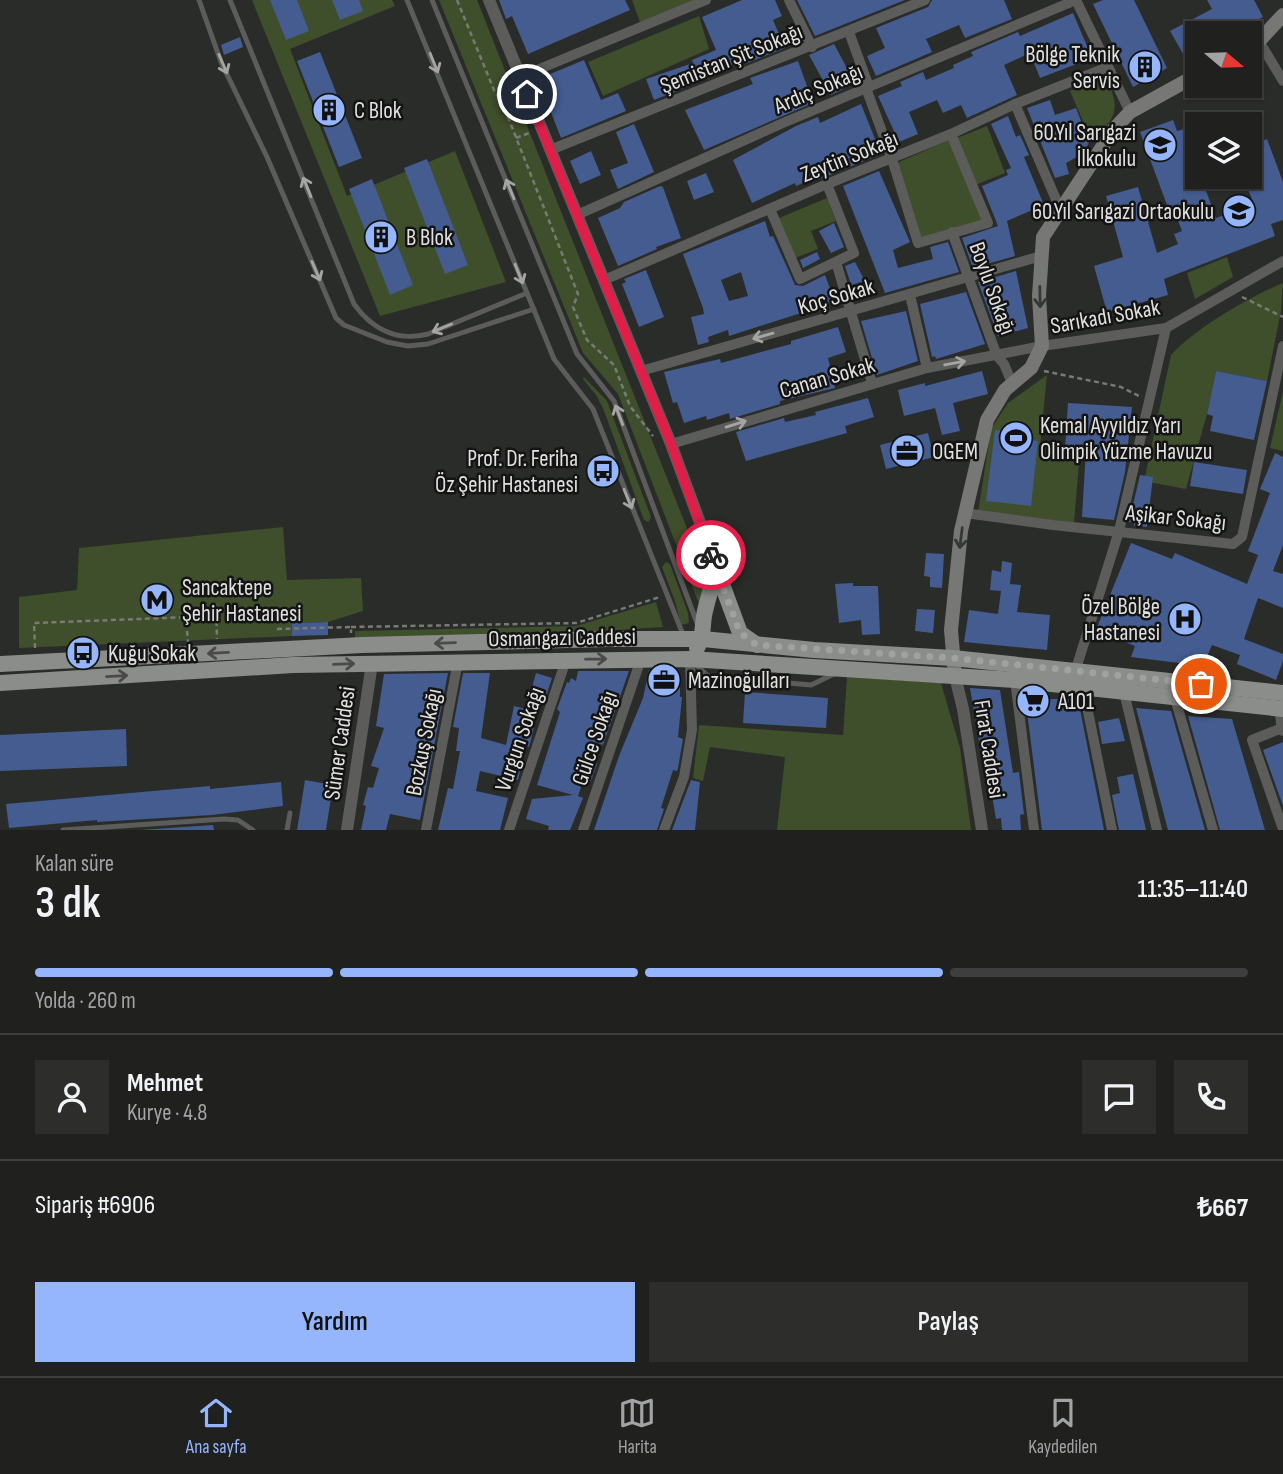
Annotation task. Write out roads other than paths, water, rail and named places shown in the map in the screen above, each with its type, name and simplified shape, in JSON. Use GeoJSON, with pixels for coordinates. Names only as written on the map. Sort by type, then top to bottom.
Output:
{"type":"FeatureCollection","features":[{"type":"Feature","properties":{"kind":"main road"},"geometry":{"type":"LineString","coordinates":[[1262,36],[1283,15]]}},
{"type":"Feature","properties":{"kind":"main road"},"geometry":{"type":"LineString","coordinates":[[956,676],[951,630],[961,531],[987,420],[1004,390],[1031,368],[1042,346],[1039,296],[1043,237],[1114,129],[1130,112],[1185,82]]}},
{"type":"Feature","properties":{"kind":"main road"},"geometry":{"type":"LineString","coordinates":[[690,659],[703,639],[704,618],[715,565]]}},
{"type":"Feature","properties":{"kind":"main road"},"geometry":{"type":"LineString","coordinates":[[715,565],[740,633],[757,645]]}},
{"type":"Feature","properties":{"kind":"main road","name":"Osmangazi Caddesi"},"geometry":{"type":"LineString","coordinates":[[0,664],[481,642],[703,639],[953,658],[1075,671],[1175,698],[1282,702]]}},
{"type":"Feature","properties":{"kind":"main road"},"geometry":{"type":"LineString","coordinates":[[685,640],[690,659]]}},
{"type":"Feature","properties":{"kind":"main road","name":"Osmangazi Caddesi"},"geometry":{"type":"LineString","coordinates":[[0,683],[372,663],[690,659],[1015,680],[1083,687],[1122,684],[1282,702]]}},
{"type":"Feature","properties":{"kind":"street"},"geometry":{"type":"LineString","coordinates":[[489,0],[671,444],[715,565]]}},
{"type":"Feature","properties":{"kind":"street"},"geometry":{"type":"LineString","coordinates":[[520,77],[706,0]]}},
{"type":"Feature","properties":{"kind":"street"},"geometry":{"type":"LineString","coordinates":[[789,0],[812,47]]}},
{"type":"Feature","properties":{"kind":"street","name":"Şemistan Şit Sokağı"},"geometry":{"type":"LineString","coordinates":[[550,150],[925,0]]}},
{"type":"Feature","properties":{"kind":"street"},"geometry":{"type":"LineString","coordinates":[[1076,0],[1130,112]]}},
{"type":"Feature","properties":{"kind":"street","name":"Ardıç Sokağı"},"geometry":{"type":"LineString","coordinates":[[577,215],[867,87],[1076,0]]}},
{"type":"Feature","properties":{"kind":"street"},"geometry":{"type":"LineString","coordinates":[[849,32],[918,243],[988,223],[951,134]]}},
{"type":"Feature","properties":{"kind":"street"},"geometry":{"type":"LineString","coordinates":[[1262,54],[1283,81]]}},
{"type":"Feature","properties":{"kind":"street","name":"Zeytin Sokağı"},"geometry":{"type":"LineString","coordinates":[[604,280],[951,134],[1015,104],[1108,67]]}},
{"type":"Feature","properties":{"kind":"street"},"geometry":{"type":"LineString","coordinates":[[1015,104],[1061,211]]}},
{"type":"Feature","properties":{"kind":"street"},"geometry":{"type":"LineString","coordinates":[[770,209],[800,279],[854,253],[827,184]]}},
{"type":"Feature","properties":{"kind":"street","name":"Boylu Sokağı"},"geometry":{"type":"LineString","coordinates":[[952,232],[997,356]]}},
{"type":"Feature","properties":{"kind":"street","name":"Koç Sokak"},"geometry":{"type":"LineString","coordinates":[[640,371],[1041,256]]}},
{"type":"Feature","properties":{"kind":"street","name":"Sarıkadı Sokak"},"geometry":{"type":"LineString","coordinates":[[1042,346],[1166,328],[1283,261]]}},
{"type":"Feature","properties":{"kind":"street"},"geometry":{"type":"LineString","coordinates":[[836,262],[872,383]]}},
{"type":"Feature","properties":{"kind":"street"},"geometry":{"type":"LineString","coordinates":[[910,295],[927,368]]}},
{"type":"Feature","properties":{"kind":"street"},"geometry":{"type":"LineString","coordinates":[[1075,671],[1119,531],[1166,328]]}},
{"type":"Feature","properties":{"kind":"street","name":"Canan Sokak"},"geometry":{"type":"LineString","coordinates":[[671,444],[927,368],[1042,346]]}},
{"type":"Feature","properties":{"kind":"street","name":"Aşikar Sokağı"},"geometry":{"type":"LineString","coordinates":[[965,513],[1233,544],[1242,537],[1283,346]]}},
{"type":"Feature","properties":{"kind":"street"},"geometry":{"type":"LineString","coordinates":[[997,356],[1004,364],[1012,383]]}},
{"type":"Feature","properties":{"kind":"street","name":"Gülce Sokağı"},"geometry":{"type":"LineString","coordinates":[[583,830],[641,659]]}},
{"type":"Feature","properties":{"kind":"street"},"geometry":{"type":"LineString","coordinates":[[664,830],[684,777],[692,730],[690,659]]}},
{"type":"Feature","properties":{"kind":"street","name":"Vurgun Sokağı"},"geometry":{"type":"LineString","coordinates":[[509,830],[566,660]]}},
{"type":"Feature","properties":{"kind":"street","name":"Bozkuş Sokağı"},"geometry":{"type":"LineString","coordinates":[[426,830],[458,662]]}},
{"type":"Feature","properties":{"kind":"street","name":"Sümer Caddesi"},"geometry":{"type":"LineString","coordinates":[[347,830],[372,663]]}},
{"type":"Feature","properties":{"kind":"street","name":"Fırat Caddesi"},"geometry":{"type":"LineString","coordinates":[[956,676],[964,709],[982,830]]}},
{"type":"Feature","properties":{"kind":"street"},"geometry":{"type":"LineString","coordinates":[[1015,680],[1034,830]]}},
{"type":"Feature","properties":{"kind":"street"},"geometry":{"type":"LineString","coordinates":[[1122,684],[1157,830]]}},
{"type":"Feature","properties":{"kind":"street"},"geometry":{"type":"LineString","coordinates":[[1083,687],[1112,830]]}},
{"type":"Feature","properties":{"kind":"street"},"geometry":{"type":"LineString","coordinates":[[1175,698],[1213,830]]}},
{"type":"Feature","properties":{"kind":"street"},"geometry":{"type":"LineString","coordinates":[[1282,702],[1282,729],[1252,740],[1283,829]]}},
{"type":"Feature","properties":{"kind":"lane"},"geometry":{"type":"LineString","coordinates":[[199,0],[221,61],[267,157],[336,318],[344,325],[387,342],[408,346],[428,344],[534,309]]}},
{"type":"Feature","properties":{"kind":"lane"},"geometry":{"type":"LineString","coordinates":[[230,0],[354,304],[364,318],[379,329],[412,338],[428,334],[527,293]]}},
{"type":"Feature","properties":{"kind":"lane"},"geometry":{"type":"LineString","coordinates":[[407,0],[554,359],[593,409],[685,640]]}},
{"type":"Feature","properties":{"kind":"lane"},"geometry":{"type":"LineString","coordinates":[[432,0],[577,354],[614,401],[703,639]]}},
{"type":"Feature","properties":{"kind":"lane"},"geometry":{"type":"LineString","coordinates":[[287,830],[290,813]]}},
{"type":"Feature","properties":{"kind":"lane"},"geometry":{"type":"LineString","coordinates":[[63,830],[225,819],[238,820],[253,830]]}},
{"type":"Feature","properties":{"kind":"place","name":"Bölge Teknik Servis"},"geometry":{"type":"Point","coordinates":[1145,67]}},
{"type":"Feature","properties":{"kind":"place","name":"C Blok"},"geometry":{"type":"Point","coordinates":[329,110]}},
{"type":"Feature","properties":{"kind":"place","name":"60.Yıl Sarıgazi İlkokulu"},"geometry":{"type":"Point","coordinates":[1160,145]}},
{"type":"Feature","properties":{"kind":"place","name":"60.Yıl Sarıgazi Ortaokulu"},"geometry":{"type":"Point","coordinates":[1239,211]}},
{"type":"Feature","properties":{"kind":"place","name":"B Blok"},"geometry":{"type":"Point","coordinates":[381,237]}},
{"type":"Feature","properties":{"kind":"place","name":"Kemal Ayyıldız Yarı Olimpik Yüzme Havuzu"},"geometry":{"type":"Point","coordinates":[1016,438]}},
{"type":"Feature","properties":{"kind":"place","name":"OGEM"},"geometry":{"type":"Point","coordinates":[907,451]}},
{"type":"Feature","properties":{"kind":"place","name":"Prof. Dr. Feriha Öz Şehir Hastanesi"},"geometry":{"type":"Point","coordinates":[603,471]}},
{"type":"Feature","properties":{"kind":"place","name":"Sancaktepe Şehir Hastanesi"},"geometry":{"type":"Point","coordinates":[157,600]}},
{"type":"Feature","properties":{"kind":"place","name":"Özel Bölge Hastanesi"},"geometry":{"type":"Point","coordinates":[1185,619]}},
{"type":"Feature","properties":{"kind":"place","name":"Kuğu Sokak"},"geometry":{"type":"Point","coordinates":[83,653]}},
{"type":"Feature","properties":{"kind":"place","name":"Mazinoğulları"},"geometry":{"type":"Point","coordinates":[664,680]}},
{"type":"Feature","properties":{"kind":"place","name":"A101"},"geometry":{"type":"Point","coordinates":[1033,701]}}]}
